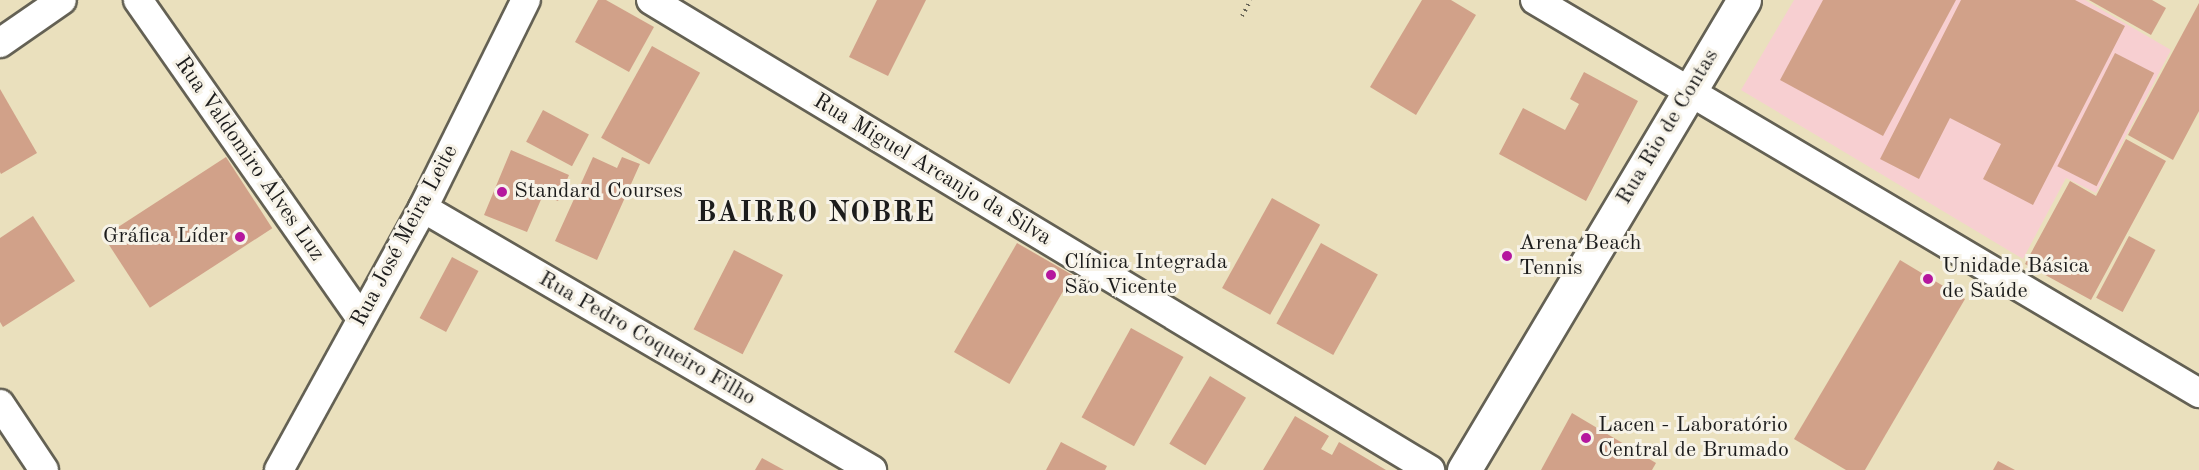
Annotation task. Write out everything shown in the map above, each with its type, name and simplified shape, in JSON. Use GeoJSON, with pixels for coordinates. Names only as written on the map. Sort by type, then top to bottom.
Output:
{"type":"FeatureCollection","features":[{"type":"Feature","properties":{"kind":"street"},"geometry":{"type":"LineString","coordinates":[[0,43],[62,0]]}},
{"type":"Feature","properties":{"kind":"street","name":"Rua Valdomiro Alves Luz"},"geometry":{"type":"LineString","coordinates":[[138,0],[361,319]]}},
{"type":"Feature","properties":{"kind":"street","name":"Rua José Meira Leite"},"geometry":{"type":"LineString","coordinates":[[279,470],[423,208],[526,0]]}},
{"type":"Feature","properties":{"kind":"street","name":"Rua Miguel Arcanjo da Silva"},"geometry":{"type":"LineString","coordinates":[[651,0],[1430,470]]}},
{"type":"Feature","properties":{"kind":"street"},"geometry":{"type":"LineString","coordinates":[[1534,0],[2199,393]]}},
{"type":"Feature","properties":{"kind":"street","name":"Rua Rio de Contas"},"geometry":{"type":"LineString","coordinates":[[1464,470],[1744,0]]}},
{"type":"Feature","properties":{"kind":"street","name":"Rua Pedro Coqueiro Filho"},"geometry":{"type":"LineString","coordinates":[[423,208],[872,470]]}},
{"type":"Feature","properties":{"kind":"street"},"geometry":{"type":"LineString","coordinates":[[0,404],[44,470]]}},
{"type":"Feature","properties":{"kind":"path"},"geometry":{"type":"LineString","coordinates":[[1242,16],[1251,0]]}},
{"type":"Feature","properties":{"kind":"shaded area"},"geometry":{"type":"Polygon","coordinates":[[[1794,0],[2085,0],[2171,50],[2096,193],[2066,178],[2023,259],[1741,90],[1794,0]]]}},
{"type":"Feature","properties":{"kind":"building"},"geometry":{"type":"Polygon","coordinates":[[[598,0],[606,0],[654,27],[629,72],[575,42],[598,0]]]}},
{"type":"Feature","properties":{"kind":"building"},"geometry":{"type":"Polygon","coordinates":[[[877,0],[926,0],[888,76],[849,57],[877,0]]]}},
{"type":"Feature","properties":{"kind":"building"},"geometry":{"type":"Polygon","coordinates":[[[1422,0],[1451,0],[1476,15],[1416,115],[1370,87],[1422,0]]]}},
{"type":"Feature","properties":{"kind":"building"},"geometry":{"type":"Polygon","coordinates":[[[1823,0],[1956,0],[1883,136],[1780,80],[1823,0]]]}},
{"type":"Feature","properties":{"kind":"building"},"geometry":{"type":"Polygon","coordinates":[[[1961,0],[2075,0],[2125,26],[2033,205],[1983,179],[2001,144],[1950,118],[1919,179],[1880,159],[1961,0]]]}},
{"type":"Feature","properties":{"kind":"building"},"geometry":{"type":"Polygon","coordinates":[[[2089,0],[2152,0],[2166,8],[2151,35],[2089,0]]]}},
{"type":"Feature","properties":{"kind":"building"},"geometry":{"type":"Polygon","coordinates":[[[2199,3],[2199,111],[2173,160],[2128,135],[2199,3]]]}},
{"type":"Feature","properties":{"kind":"building"},"geometry":{"type":"Polygon","coordinates":[[[652,46],[700,73],[649,164],[601,138],[652,46]]]}},
{"type":"Feature","properties":{"kind":"building"},"geometry":{"type":"Polygon","coordinates":[[[2115,53],[2154,73],[2097,186],[2057,166],[2115,53]]]}},
{"type":"Feature","properties":{"kind":"building"},"geometry":{"type":"Polygon","coordinates":[[[1584,72],[1638,101],[1586,201],[1499,154],[1523,108],[1565,130],[1579,104],[1570,99],[1584,72]]]}},
{"type":"Feature","properties":{"kind":"building"},"geometry":{"type":"Polygon","coordinates":[[[0,89],[37,153],[1,174],[0,172],[0,89]]]}},
{"type":"Feature","properties":{"kind":"building"},"geometry":{"type":"Polygon","coordinates":[[[543,110],[589,134],[572,166],[526,142],[543,110]]]}},
{"type":"Feature","properties":{"kind":"building"},"geometry":{"type":"Polygon","coordinates":[[[2126,139],[2166,161],[2091,300],[2025,264],[2070,181],[2096,196],[2126,139]]]}},
{"type":"Feature","properties":{"kind":"building"},"geometry":{"type":"Polygon","coordinates":[[[511,150],[569,175],[558,201],[543,195],[527,232],[484,215],[511,150]]]}},
{"type":"Feature","properties":{"kind":"building"},"geometry":{"type":"Polygon","coordinates":[[[226,157],[272,228],[150,308],[104,237],[226,157]]]}},
{"type":"Feature","properties":{"kind":"building"},"geometry":{"type":"Polygon","coordinates":[[[593,157],[617,168],[622,157],[640,164],[597,260],[555,241],[593,157]]]}},
{"type":"Feature","properties":{"kind":"building"},"geometry":{"type":"Polygon","coordinates":[[[1272,198],[1320,225],[1270,315],[1222,288],[1272,198]]]}},
{"type":"Feature","properties":{"kind":"building"},"geometry":{"type":"Polygon","coordinates":[[[33,216],[75,281],[3,327],[0,322],[0,238],[33,216]]]}},
{"type":"Feature","properties":{"kind":"building"},"geometry":{"type":"Polygon","coordinates":[[[2129,236],[2155,250],[2123,312],[2096,298],[2129,236]]]}},
{"type":"Feature","properties":{"kind":"building"},"geometry":{"type":"Polygon","coordinates":[[[1017,243],[1072,275],[1009,384],[954,352],[1017,243]]]}},
{"type":"Feature","properties":{"kind":"building"},"geometry":{"type":"Polygon","coordinates":[[[1321,243],[1378,275],[1333,355],[1276,323],[1321,243]]]}},
{"type":"Feature","properties":{"kind":"building"},"geometry":{"type":"Polygon","coordinates":[[[734,250],[783,275],[743,354],[694,329],[734,250]]]}},
{"type":"Feature","properties":{"kind":"building"},"geometry":{"type":"Polygon","coordinates":[[[452,257],[478,271],[446,332],[420,318],[452,257]]]}},
{"type":"Feature","properties":{"kind":"building"},"geometry":{"type":"Polygon","coordinates":[[[1900,260],[1965,299],[1865,470],[1846,470],[1794,439],[1900,260]]]}},
{"type":"Feature","properties":{"kind":"building"},"geometry":{"type":"Polygon","coordinates":[[[1131,328],[1183,357],[1134,446],[1082,417],[1131,328]]]}},
{"type":"Feature","properties":{"kind":"building"},"geometry":{"type":"Polygon","coordinates":[[[1210,376],[1246,398],[1205,465],[1169,444],[1210,376]]]}},
{"type":"Feature","properties":{"kind":"building","name":"Lacen - Laboratório Central de Brumado"},"geometry":{"type":"Polygon","coordinates":[[[1572,413],[1656,463],[1652,470],[1541,470],[1572,413]]]}},
{"type":"Feature","properties":{"kind":"building"},"geometry":{"type":"Polygon","coordinates":[[[1295,416],[1329,436],[1321,449],[1332,455],[1339,442],[1386,470],[1263,470],[1295,416]]]}},
{"type":"Feature","properties":{"kind":"building"},"geometry":{"type":"Polygon","coordinates":[[[1061,442],[1107,466],[1105,470],[1046,470],[1061,442]]]}},
{"type":"Feature","properties":{"kind":"building"},"geometry":{"type":"Polygon","coordinates":[[[762,458],[784,470],[755,470],[762,458]]]}},
{"type":"Feature","properties":{"kind":"building"},"geometry":{"type":"Polygon","coordinates":[[[1998,461],[2015,470],[1993,470],[1998,461]]]}},
{"type":"Feature","properties":{"kind":"place","name":"Standard Courses"},"geometry":{"type":"Point","coordinates":[502,192]}},
{"type":"Feature","properties":{"kind":"place","name":"Gráfica Líder"},"geometry":{"type":"Point","coordinates":[240,237]}},
{"type":"Feature","properties":{"kind":"place","name":"Arena Beach Tennis"},"geometry":{"type":"Point","coordinates":[1507,256]}},
{"type":"Feature","properties":{"kind":"place","name":"Clínica Integrada São Vicente"},"geometry":{"type":"Point","coordinates":[1051,275]}},
{"type":"Feature","properties":{"kind":"place","name":"Unidade Básica de Saúde"},"geometry":{"type":"Point","coordinates":[1928,279]}},
{"type":"Feature","properties":{"kind":"place","name":"Lacen - Laboratório Central de Brumado"},"geometry":{"type":"Point","coordinates":[1586,438]}},
{"type":"Feature","properties":{"kind":"district","name":"BAIRRO NOBRE"},"geometry":{"type":"Point","coordinates":[816,214]}}]}
